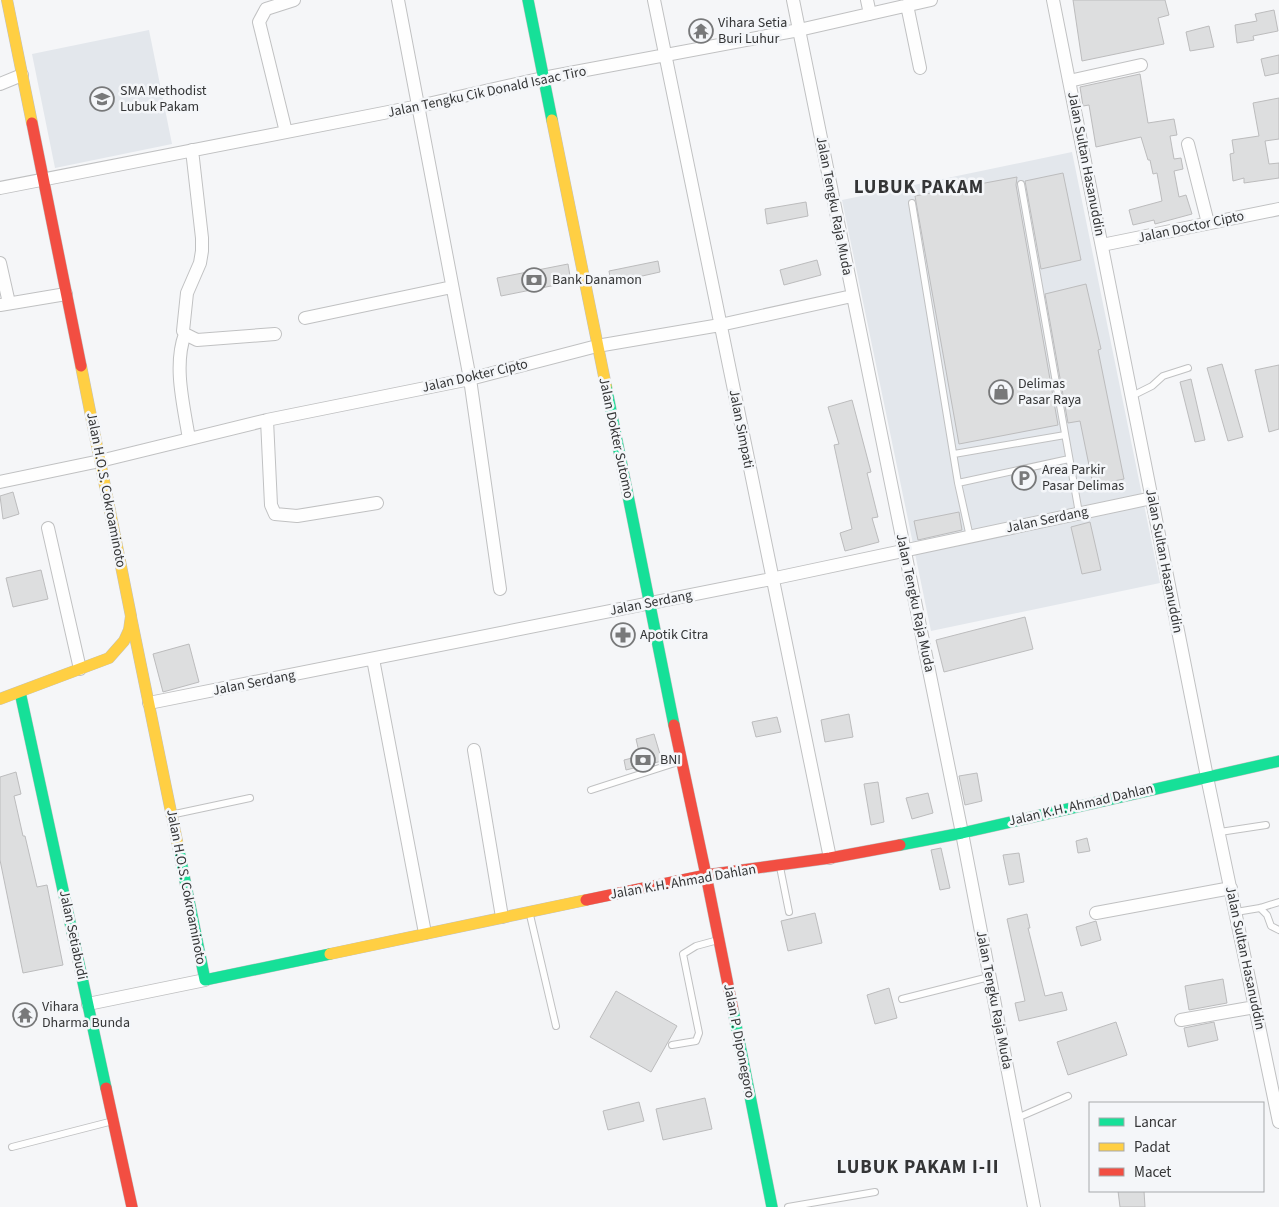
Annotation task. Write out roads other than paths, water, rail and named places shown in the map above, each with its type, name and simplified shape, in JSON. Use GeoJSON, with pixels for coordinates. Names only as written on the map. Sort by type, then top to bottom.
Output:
{"type":"FeatureCollection","features":[{"type":"Feature","properties":{"kind":"main road","name":"Jalan H.O.S. Cokroaminoto"},"geometry":{"type":"LineString","coordinates":[[7,0],[205,980]]}},
{"type":"Feature","properties":{"kind":"main road","name":"Jalan Dokter Sutomo"},"geometry":{"type":"LineString","coordinates":[[528,0],[681,761],[706,875]]}},
{"type":"Feature","properties":{"kind":"main road"},"geometry":{"type":"LineString","coordinates":[[120,661],[131,616]]}},
{"type":"Feature","properties":{"kind":"main road"},"geometry":{"type":"LineString","coordinates":[[0,699],[80,669],[120,661],[139,672],[145,683]]}},
{"type":"Feature","properties":{"kind":"main road","name":"Jalan Setiabudi"},"geometry":{"type":"LineString","coordinates":[[20,692],[132,1207]]}},
{"type":"Feature","properties":{"kind":"main road","name":"Jalan K.H. Ahmad Dahlan"},"geometry":{"type":"LineString","coordinates":[[205,980],[706,875],[830,858],[962,832],[1279,761]]}},
{"type":"Feature","properties":{"kind":"main road","name":"Jalan P. Diponegoro"},"geometry":{"type":"LineString","coordinates":[[706,875],[772,1207]]}},
{"type":"Feature","properties":{"kind":"street"},"geometry":{"type":"LineString","coordinates":[[286,132],[259,22],[266,9],[294,0]]}},
{"type":"Feature","properties":{"kind":"street"},"geometry":{"type":"LineString","coordinates":[[398,0],[470,379],[500,589]]}},
{"type":"Feature","properties":{"kind":"street","name":"Jalan Simpati"},"geometry":{"type":"LineString","coordinates":[[654,0],[771,579],[830,858]]}},
{"type":"Feature","properties":{"kind":"street","name":"Jalan Tengku Raja Muda"},"geometry":{"type":"LineString","coordinates":[[793,0],[962,832],[1034,1207]]}},
{"type":"Feature","properties":{"kind":"street"},"geometry":{"type":"LineString","coordinates":[[867,0],[870,14]]}},
{"type":"Feature","properties":{"kind":"street","name":"Jalan Tengku Cik Donald Isaac Tiro"},"geometry":{"type":"LineString","coordinates":[[0,188],[43,178],[419,106],[544,78],[666,57],[799,30],[931,0]]}},
{"type":"Feature","properties":{"kind":"street","name":"Jalan Sultan Hasanuddin"},"geometry":{"type":"LineString","coordinates":[[1053,0],[1207,777],[1279,1122]]}},
{"type":"Feature","properties":{"kind":"street"},"geometry":{"type":"LineString","coordinates":[[907,6],[920,68]]}},
{"type":"Feature","properties":{"kind":"street"},"geometry":{"type":"LineString","coordinates":[[1069,81],[1141,66]]}},
{"type":"Feature","properties":{"kind":"street"},"geometry":{"type":"LineString","coordinates":[[0,84],[22,75]]}},
{"type":"Feature","properties":{"kind":"street"},"geometry":{"type":"LineString","coordinates":[[1188,144],[1208,223]]}},
{"type":"Feature","properties":{"kind":"street"},"geometry":{"type":"LineString","coordinates":[[189,439],[180,374],[181,352],[185,334],[183,332],[187,293],[200,263],[202,238],[192,150]]}},
{"type":"Feature","properties":{"kind":"street","name":"Jalan Doctor Cipto"},"geometry":{"type":"LineString","coordinates":[[1102,245],[1279,209]]}},
{"type":"Feature","properties":{"kind":"street"},"geometry":{"type":"LineString","coordinates":[[0,263],[4,304],[66,294]]}},
{"type":"Feature","properties":{"kind":"street"},"geometry":{"type":"LineString","coordinates":[[305,318],[452,287]]}},
{"type":"Feature","properties":{"kind":"street","name":"Jalan Dokter Cipto"},"geometry":{"type":"LineString","coordinates":[[0,482],[100,461],[267,420],[470,379],[597,346],[720,325],[852,296]]}},
{"type":"Feature","properties":{"kind":"street"},"geometry":{"type":"LineString","coordinates":[[185,334],[197,340],[275,334]]}},
{"type":"Feature","properties":{"kind":"street"},"geometry":{"type":"LineString","coordinates":[[267,420],[271,505],[275,514],[298,516],[377,503]]}},
{"type":"Feature","properties":{"kind":"street","name":"Jalan Serdang"},"geometry":{"type":"LineString","coordinates":[[149,704],[650,604],[1152,498]]}},
{"type":"Feature","properties":{"kind":"street"},"geometry":{"type":"LineString","coordinates":[[48,528],[80,669]]}},
{"type":"Feature","properties":{"kind":"street"},"geometry":{"type":"LineString","coordinates":[[373,659],[425,933]]}},
{"type":"Feature","properties":{"kind":"street"},"geometry":{"type":"LineString","coordinates":[[474,750],[502,917]]}},
{"type":"Feature","properties":{"kind":"street"},"geometry":{"type":"LineString","coordinates":[[1096,913],[1231,888]]}},
{"type":"Feature","properties":{"kind":"street","name":"Jalan K.H. Ahmad Dahlan"},"geometry":{"type":"LineString","coordinates":[[88,1004],[205,980]]}},
{"type":"Feature","properties":{"kind":"street"},"geometry":{"type":"LineString","coordinates":[[1181,1020],[1255,1007]]}},
{"type":"Feature","properties":{"kind":"lane"},"geometry":{"type":"LineString","coordinates":[[1021,184],[1079,513]]}},
{"type":"Feature","properties":{"kind":"lane"},"geometry":{"type":"LineString","coordinates":[[912,203],[958,483],[970,537]]}},
{"type":"Feature","properties":{"kind":"lane"},"geometry":{"type":"LineString","coordinates":[[1132,396],[1152,386],[1163,376],[1188,368]]}},
{"type":"Feature","properties":{"kind":"lane"},"geometry":{"type":"LineString","coordinates":[[954,454],[1065,435]]}},
{"type":"Feature","properties":{"kind":"lane"},"geometry":{"type":"LineString","coordinates":[[958,483],[1069,459]]}},
{"type":"Feature","properties":{"kind":"lane"},"geometry":{"type":"LineString","coordinates":[[591,790],[681,761]]}},
{"type":"Feature","properties":{"kind":"lane"},"geometry":{"type":"LineString","coordinates":[[171,815],[250,798]]}},
{"type":"Feature","properties":{"kind":"lane"},"geometry":{"type":"LineString","coordinates":[[1220,832],[1266,825]]}},
{"type":"Feature","properties":{"kind":"lane"},"geometry":{"type":"LineString","coordinates":[[779,865],[790,912]]}},
{"type":"Feature","properties":{"kind":"lane"},"geometry":{"type":"LineString","coordinates":[[1236,912],[1260,908],[1279,902]]}},
{"type":"Feature","properties":{"kind":"lane"},"geometry":{"type":"LineString","coordinates":[[1260,908],[1267,915],[1271,926],[1279,930]]}},
{"type":"Feature","properties":{"kind":"lane"},"geometry":{"type":"LineString","coordinates":[[530,912],[556,1026]]}},
{"type":"Feature","properties":{"kind":"lane"},"geometry":{"type":"LineString","coordinates":[[672,1045],[696,1041],[699,1033],[683,954],[696,946],[719,940]]}},
{"type":"Feature","properties":{"kind":"lane"},"geometry":{"type":"LineString","coordinates":[[902,999],[989,977]]}},
{"type":"Feature","properties":{"kind":"lane"},"geometry":{"type":"LineString","coordinates":[[1017,1118],[1068,1096]]}},
{"type":"Feature","properties":{"kind":"lane"},"geometry":{"type":"LineString","coordinates":[[12,1147],[113,1121]]}},
{"type":"Feature","properties":{"kind":"lane"},"geometry":{"type":"LineString","coordinates":[[788,1207],[875,1192]]}},
{"type":"Feature","properties":{"kind":"place","name":"Vihara Setia Buri Luhur"},"geometry":{"type":"Point","coordinates":[701,31]}},
{"type":"Feature","properties":{"kind":"place","name":"SMA Methodist Lubuk Pakam"},"geometry":{"type":"Point","coordinates":[102,99]}},
{"type":"Feature","properties":{"kind":"place","name":"Bank Danamon"},"geometry":{"type":"Point","coordinates":[534,280]}},
{"type":"Feature","properties":{"kind":"place","name":"Delimas Pasar Raya"},"geometry":{"type":"Point","coordinates":[1001,392]}},
{"type":"Feature","properties":{"kind":"place","name":"Area Parkir Pasar Delimas"},"geometry":{"type":"Point","coordinates":[1024,478]}},
{"type":"Feature","properties":{"kind":"place","name":"Apotik Citra"},"geometry":{"type":"Point","coordinates":[623,635]}},
{"type":"Feature","properties":{"kind":"place","name":"BNI"},"geometry":{"type":"Point","coordinates":[643,760]}},
{"type":"Feature","properties":{"kind":"place","name":"Vihara Dharma Bunda"},"geometry":{"type":"Point","coordinates":[25,1015]}},
{"type":"Feature","properties":{"kind":"district","name":"LUBUK PAKAM"},"geometry":{"type":"Point","coordinates":[919,187]}},
{"type":"Feature","properties":{"kind":"district","name":"LUBUK PAKAM I-II"},"geometry":{"type":"Point","coordinates":[918,1167]}}]}
